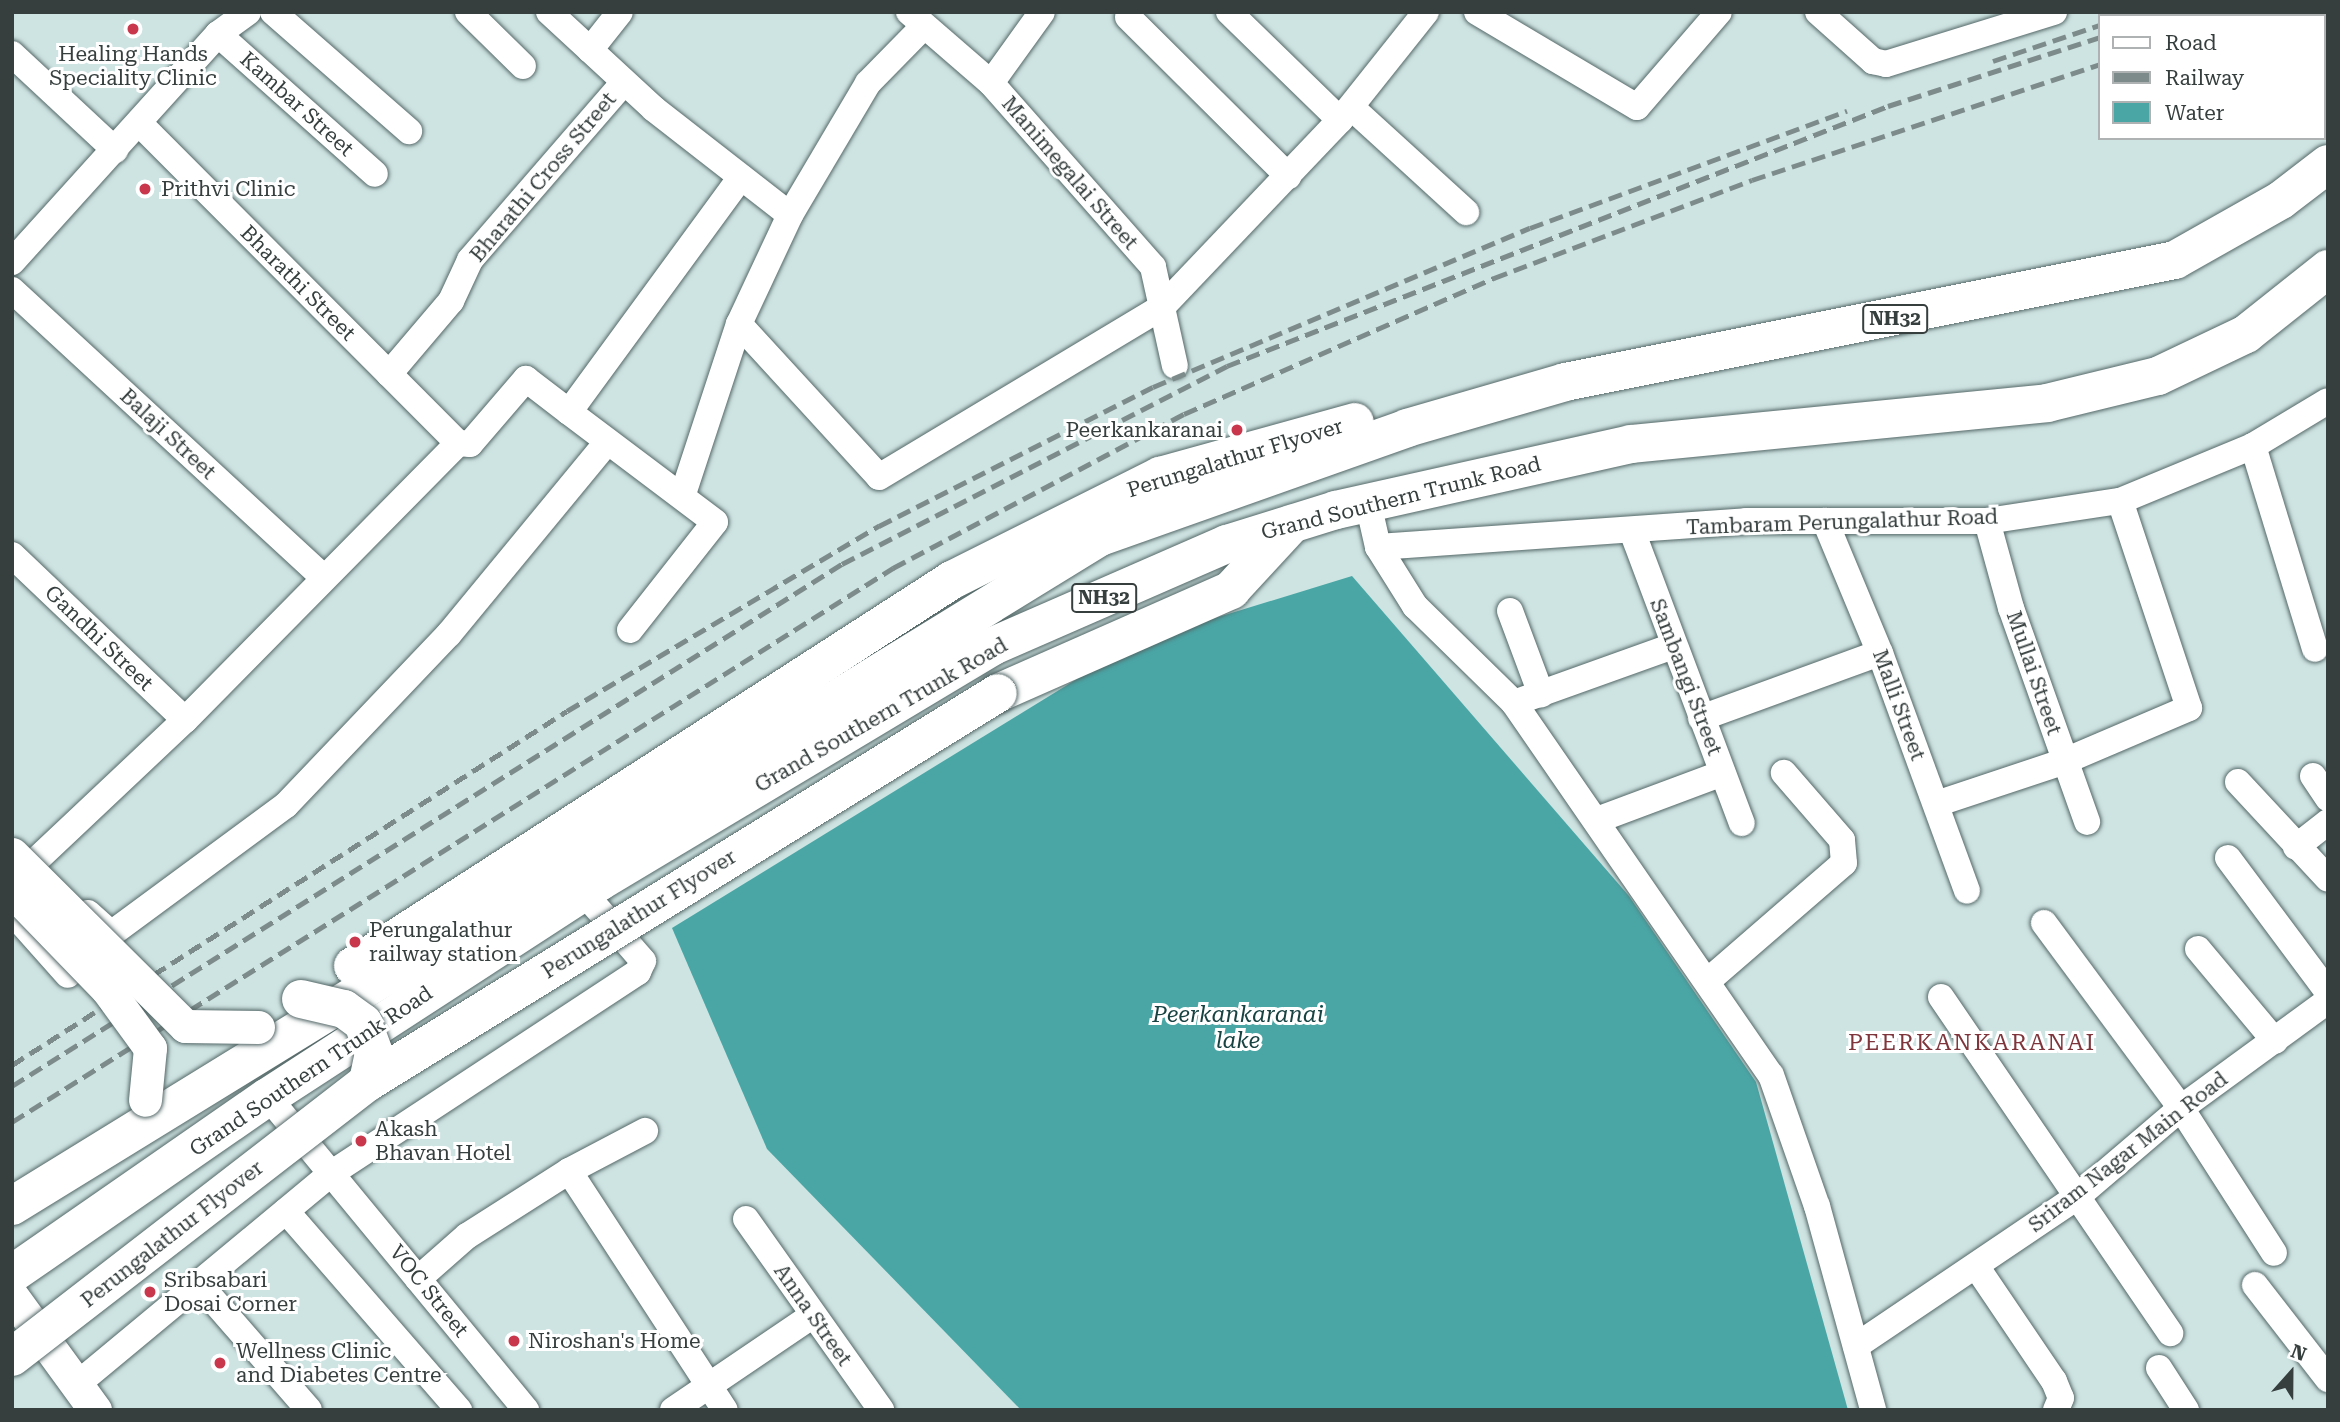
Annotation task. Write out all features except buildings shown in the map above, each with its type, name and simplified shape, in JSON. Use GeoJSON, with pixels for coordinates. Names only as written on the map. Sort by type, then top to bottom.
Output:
{"type":"FeatureCollection","features":[{"type":"Feature","properties":{"kind":"highway","name":"Grand Southern Trunk Road"},"geometry":{"type":"LineString","coordinates":[[12,1206],[1100,537],[1439,418],[1565,382],[2175,260],[2281,200],[2328,164]]}},
{"type":"Feature","properties":{"kind":"highway","name":"Grand Southern Trunk Road"},"geometry":{"type":"LineString","coordinates":[[12,1274],[268,1097],[583,892],[993,646],[1227,544],[1368,503],[1631,444],[2034,405],[2158,376],[2246,334],[2328,269]]}},
{"type":"Feature","properties":{"kind":"highway","name":"Perungalathur Flyover"},"geometry":{"type":"LineString","coordinates":[[12,1187],[952,580],[1116,494],[1273,444],[1396,410],[1439,418]]}},
{"type":"Feature","properties":{"kind":"highway","name":"Perungalathur Flyover"},"geometry":{"type":"LineString","coordinates":[[12,1357],[368,1082],[949,720],[1028,677],[1231,590],[1293,523]]}},
{"type":"Feature","properties":{"kind":"highway"},"geometry":{"type":"LineString","coordinates":[[301,999],[344,1009],[363,1023],[374,1053],[368,1082]]}},
{"type":"Feature","properties":{"kind":"main road"},"geometry":{"type":"LineString","coordinates":[[23,858],[185,1026],[258,1027]]}},
{"type":"Feature","properties":{"kind":"main road"},"geometry":{"type":"LineString","coordinates":[[12,891],[107,989],[150,1048],[145,1100]]}},
{"type":"Feature","properties":{"kind":"main road"},"geometry":{"type":"LineString","coordinates":[[12,1296],[85,1398]]}},
{"type":"Feature","properties":{"kind":"street"},"geometry":{"type":"LineString","coordinates":[[12,262],[218,34],[248,12]]}},
{"type":"Feature","properties":{"kind":"street"},"geometry":{"type":"LineString","coordinates":[[273,12],[409,131]]}},
{"type":"Feature","properties":{"kind":"street"},"geometry":{"type":"LineString","coordinates":[[468,12],[523,66]]}},
{"type":"Feature","properties":{"kind":"street"},"geometry":{"type":"LineString","coordinates":[[549,12],[624,82],[790,215]]}},
{"type":"Feature","properties":{"kind":"street"},"geometry":{"type":"LineString","coordinates":[[590,50],[620,12]]}},
{"type":"Feature","properties":{"kind":"street"},"geometry":{"type":"LineString","coordinates":[[991,83],[1042,12]]}},
{"type":"Feature","properties":{"kind":"street"},"geometry":{"type":"LineString","coordinates":[[1229,12],[1466,212]]}},
{"type":"Feature","properties":{"kind":"street"},"geometry":{"type":"LineString","coordinates":[[739,324],[879,477],[1162,307],[1346,113],[1425,12]]}},
{"type":"Feature","properties":{"kind":"street"},"geometry":{"type":"LineString","coordinates":[[1478,12],[1637,107],[1719,12]]}},
{"type":"Feature","properties":{"kind":"street"},"geometry":{"type":"LineString","coordinates":[[1818,12],[1873,61],[1886,64],[2054,12]]}},
{"type":"Feature","properties":{"kind":"street"},"geometry":{"type":"LineString","coordinates":[[1128,17],[1288,176]]}},
{"type":"Feature","properties":{"kind":"street"},"geometry":{"type":"LineString","coordinates":[[683,494],[739,324],[790,215],[868,83],[916,19]]}},
{"type":"Feature","properties":{"kind":"street","name":"Manimegalai Street"},"geometry":{"type":"LineString","coordinates":[[916,19],[991,83],[1153,267],[1175,366]]}},
{"type":"Feature","properties":{"kind":"street","name":"Kambar Street"},"geometry":{"type":"LineString","coordinates":[[218,34],[375,174]]}},
{"type":"Feature","properties":{"kind":"street"},"geometry":{"type":"LineString","coordinates":[[12,54],[115,150]]}},
{"type":"Feature","properties":{"kind":"street","name":"Bharathi Cross Street"},"geometry":{"type":"LineString","coordinates":[[389,374],[451,301],[470,260],[624,82]]}},
{"type":"Feature","properties":{"kind":"street","name":"Bharathi Street"},"geometry":{"type":"LineString","coordinates":[[139,123],[458,443]]}},
{"type":"Feature","properties":{"kind":"street"},"geometry":{"type":"LineString","coordinates":[[569,412],[741,177]]}},
{"type":"Feature","properties":{"kind":"street","name":"Balaji Street"},"geometry":{"type":"LineString","coordinates":[[12,290],[323,577]]}},
{"type":"Feature","properties":{"kind":"street"},"geometry":{"type":"LineString","coordinates":[[12,883],[23,858],[185,720],[458,443],[468,446],[526,379],[607,442],[683,494],[715,526],[630,630]]}},
{"type":"Feature","properties":{"kind":"street","name":"Tambaram Perungalathur Road"},"geometry":{"type":"LineString","coordinates":[[1378,547],[1825,521],[1987,521],[2120,501],[2253,446],[2328,402]]}},
{"type":"Feature","properties":{"kind":"street"},"geometry":{"type":"LineString","coordinates":[[12,841],[23,858],[111,934],[286,805],[350,744],[449,635],[607,442]]}},
{"type":"Feature","properties":{"kind":"street"},"geometry":{"type":"LineString","coordinates":[[2253,446],[2315,649]]}},
{"type":"Feature","properties":{"kind":"street"},"geometry":{"type":"LineString","coordinates":[[1936,804],[2065,761],[2189,708],[2120,501]]}},
{"type":"Feature","properties":{"kind":"street"},"geometry":{"type":"LineString","coordinates":[[1368,503],[1378,547],[1415,606],[1514,703],[1710,979],[1771,1075],[1817,1206],[1873,1410]]}},
{"type":"Feature","properties":{"kind":"street","name":"Malli Street"},"geometry":{"type":"LineString","coordinates":[[1825,521],[1880,653],[1967,891]]}},
{"type":"Feature","properties":{"kind":"street","name":"Mullai Street"},"geometry":{"type":"LineString","coordinates":[[1987,521],[2011,608],[2087,822]]}},
{"type":"Feature","properties":{"kind":"street","name":"Sambangi Street"},"geometry":{"type":"LineString","coordinates":[[1632,531],[1673,646],[1742,823]]}},
{"type":"Feature","properties":{"kind":"street","name":"Gandhi Street"},"geometry":{"type":"LineString","coordinates":[[12,555],[185,720]]}},
{"type":"Feature","properties":{"kind":"street"},"geometry":{"type":"LineString","coordinates":[[1510,611],[1541,694]]}},
{"type":"Feature","properties":{"kind":"street"},"geometry":{"type":"LineString","coordinates":[[1514,703],[1673,646]]}},
{"type":"Feature","properties":{"kind":"street"},"geometry":{"type":"LineString","coordinates":[[1701,718],[1880,653]]}},
{"type":"Feature","properties":{"kind":"street"},"geometry":{"type":"LineString","coordinates":[[1597,820],[1723,773]]}},
{"type":"Feature","properties":{"kind":"street"},"geometry":{"type":"LineString","coordinates":[[1710,979],[1844,863],[1842,840],[1784,773]]}},
{"type":"Feature","properties":{"kind":"street"},"geometry":{"type":"LineString","coordinates":[[2313,776],[2328,798]]}},
{"type":"Feature","properties":{"kind":"street"},"geometry":{"type":"LineString","coordinates":[[2238,782],[2296,847],[2308,853],[2328,879]]}},
{"type":"Feature","properties":{"kind":"street"},"geometry":{"type":"LineString","coordinates":[[2296,847],[2328,822]]}},
{"type":"Feature","properties":{"kind":"street"},"geometry":{"type":"LineString","coordinates":[[2228,858],[2328,992]]}},
{"type":"Feature","properties":{"kind":"street"},"geometry":{"type":"LineString","coordinates":[[85,1398],[200,1285],[332,1173],[638,972],[643,961],[583,892]]}},
{"type":"Feature","properties":{"kind":"street"},"geometry":{"type":"LineString","coordinates":[[12,912],[68,975]]}},
{"type":"Feature","properties":{"kind":"street"},"geometry":{"type":"LineString","coordinates":[[2044,923],[2181,1108],[2274,1252]]}},
{"type":"Feature","properties":{"kind":"street"},"geometry":{"type":"LineString","coordinates":[[2199,949],[2274,1041]]}},
{"type":"Feature","properties":{"kind":"street"},"geometry":{"type":"LineString","coordinates":[[1941,997],[2170,1333]]}},
{"type":"Feature","properties":{"kind":"street","name":"Sriram Nagar Main Road"},"geometry":{"type":"LineString","coordinates":[[1856,1346],[2078,1196],[2181,1108],[2328,1001]]}},
{"type":"Feature","properties":{"kind":"street","name":"VOC Street"},"geometry":{"type":"LineString","coordinates":[[268,1097],[526,1410]]}},
{"type":"Feature","properties":{"kind":"street"},"geometry":{"type":"LineString","coordinates":[[418,1279],[467,1236],[569,1171],[645,1131]]}},
{"type":"Feature","properties":{"kind":"street"},"geometry":{"type":"LineString","coordinates":[[569,1171],[725,1410]]}},
{"type":"Feature","properties":{"kind":"street"},"geometry":{"type":"LineString","coordinates":[[286,1211],[459,1410]]}},
{"type":"Feature","properties":{"kind":"street","name":"Anna Street"},"geometry":{"type":"LineString","coordinates":[[746,1220],[881,1410]]}},
{"type":"Feature","properties":{"kind":"street"},"geometry":{"type":"LineString","coordinates":[[1976,1266],[2054,1381],[2061,1398],[2056,1410]]}},
{"type":"Feature","properties":{"kind":"street"},"geometry":{"type":"LineString","coordinates":[[200,1285],[309,1410]]}},
{"type":"Feature","properties":{"kind":"street"},"geometry":{"type":"LineString","coordinates":[[2255,1285],[2328,1379]]}},
{"type":"Feature","properties":{"kind":"street"},"geometry":{"type":"LineString","coordinates":[[673,1410],[812,1316]]}},
{"type":"Feature","properties":{"kind":"street"},"geometry":{"type":"LineString","coordinates":[[2159,1368],[2186,1410]]}},
{"type":"Feature","properties":{"kind":"water","name":"Peerkankaranai lake"},"geometry":{"type":"Polygon","coordinates":[[[1352,576],[1629,896],[1756,1082],[1848,1410],[1021,1410],[767,1149],[672,928],[1137,642],[1352,576]]]}},
{"type":"Feature","properties":{"kind":"railway"},"geometry":{"type":"LineString","coordinates":[[2134,14],[2139,12]]}},
{"type":"Feature","properties":{"kind":"railway"},"geometry":{"type":"LineString","coordinates":[[2172,14],[2177,12]]}},
{"type":"Feature","properties":{"kind":"railway"},"geometry":{"type":"LineString","coordinates":[[2251,14],[2256,12]]}},
{"type":"Feature","properties":{"kind":"railway"},"geometry":{"type":"LineString","coordinates":[[1993,61],[2098,26]]}},
{"type":"Feature","properties":{"kind":"railway"},"geometry":{"type":"LineString","coordinates":[[12,1086],[842,564],[1227,366],[1888,106],[2098,38]]}},
{"type":"Feature","properties":{"kind":"railway"},"geometry":{"type":"LineString","coordinates":[[12,1122],[893,568],[1184,414],[1494,278],[1752,180],[2098,65]]}},
{"type":"Feature","properties":{"kind":"railway"},"geometry":{"type":"LineString","coordinates":[[12,1065],[567,711],[879,526],[1153,387],[1530,228],[1847,111]]}},
{"type":"Feature","properties":{"kind":"place","name":"Healing Hands Speciality Clinic"},"geometry":{"type":"Point","coordinates":[133,29]}},
{"type":"Feature","properties":{"kind":"place","name":"Prithvi Clinic"},"geometry":{"type":"Point","coordinates":[145,189]}},
{"type":"Feature","properties":{"kind":"place","name":"Peerkankaranai"},"geometry":{"type":"Point","coordinates":[1237,430]}},
{"type":"Feature","properties":{"kind":"place","name":"Perungalathur railway station"},"geometry":{"type":"Point","coordinates":[355,942]}},
{"type":"Feature","properties":{"kind":"place","name":"Akash Bhavan Hotel"},"geometry":{"type":"Point","coordinates":[361,1141]}},
{"type":"Feature","properties":{"kind":"place","name":"Sribsabari Dosai Corner"},"geometry":{"type":"Point","coordinates":[150,1292]}},
{"type":"Feature","properties":{"kind":"place","name":"Niroshan's Home"},"geometry":{"type":"Point","coordinates":[514,1341]}},
{"type":"Feature","properties":{"kind":"place","name":"Wellness Clinic and Diabetes Centre"},"geometry":{"type":"Point","coordinates":[220,1363]}},
{"type":"Feature","properties":{"kind":"district","name":"PEERKANKARANAI"},"geometry":{"type":"Point","coordinates":[1972,1043]}}]}
